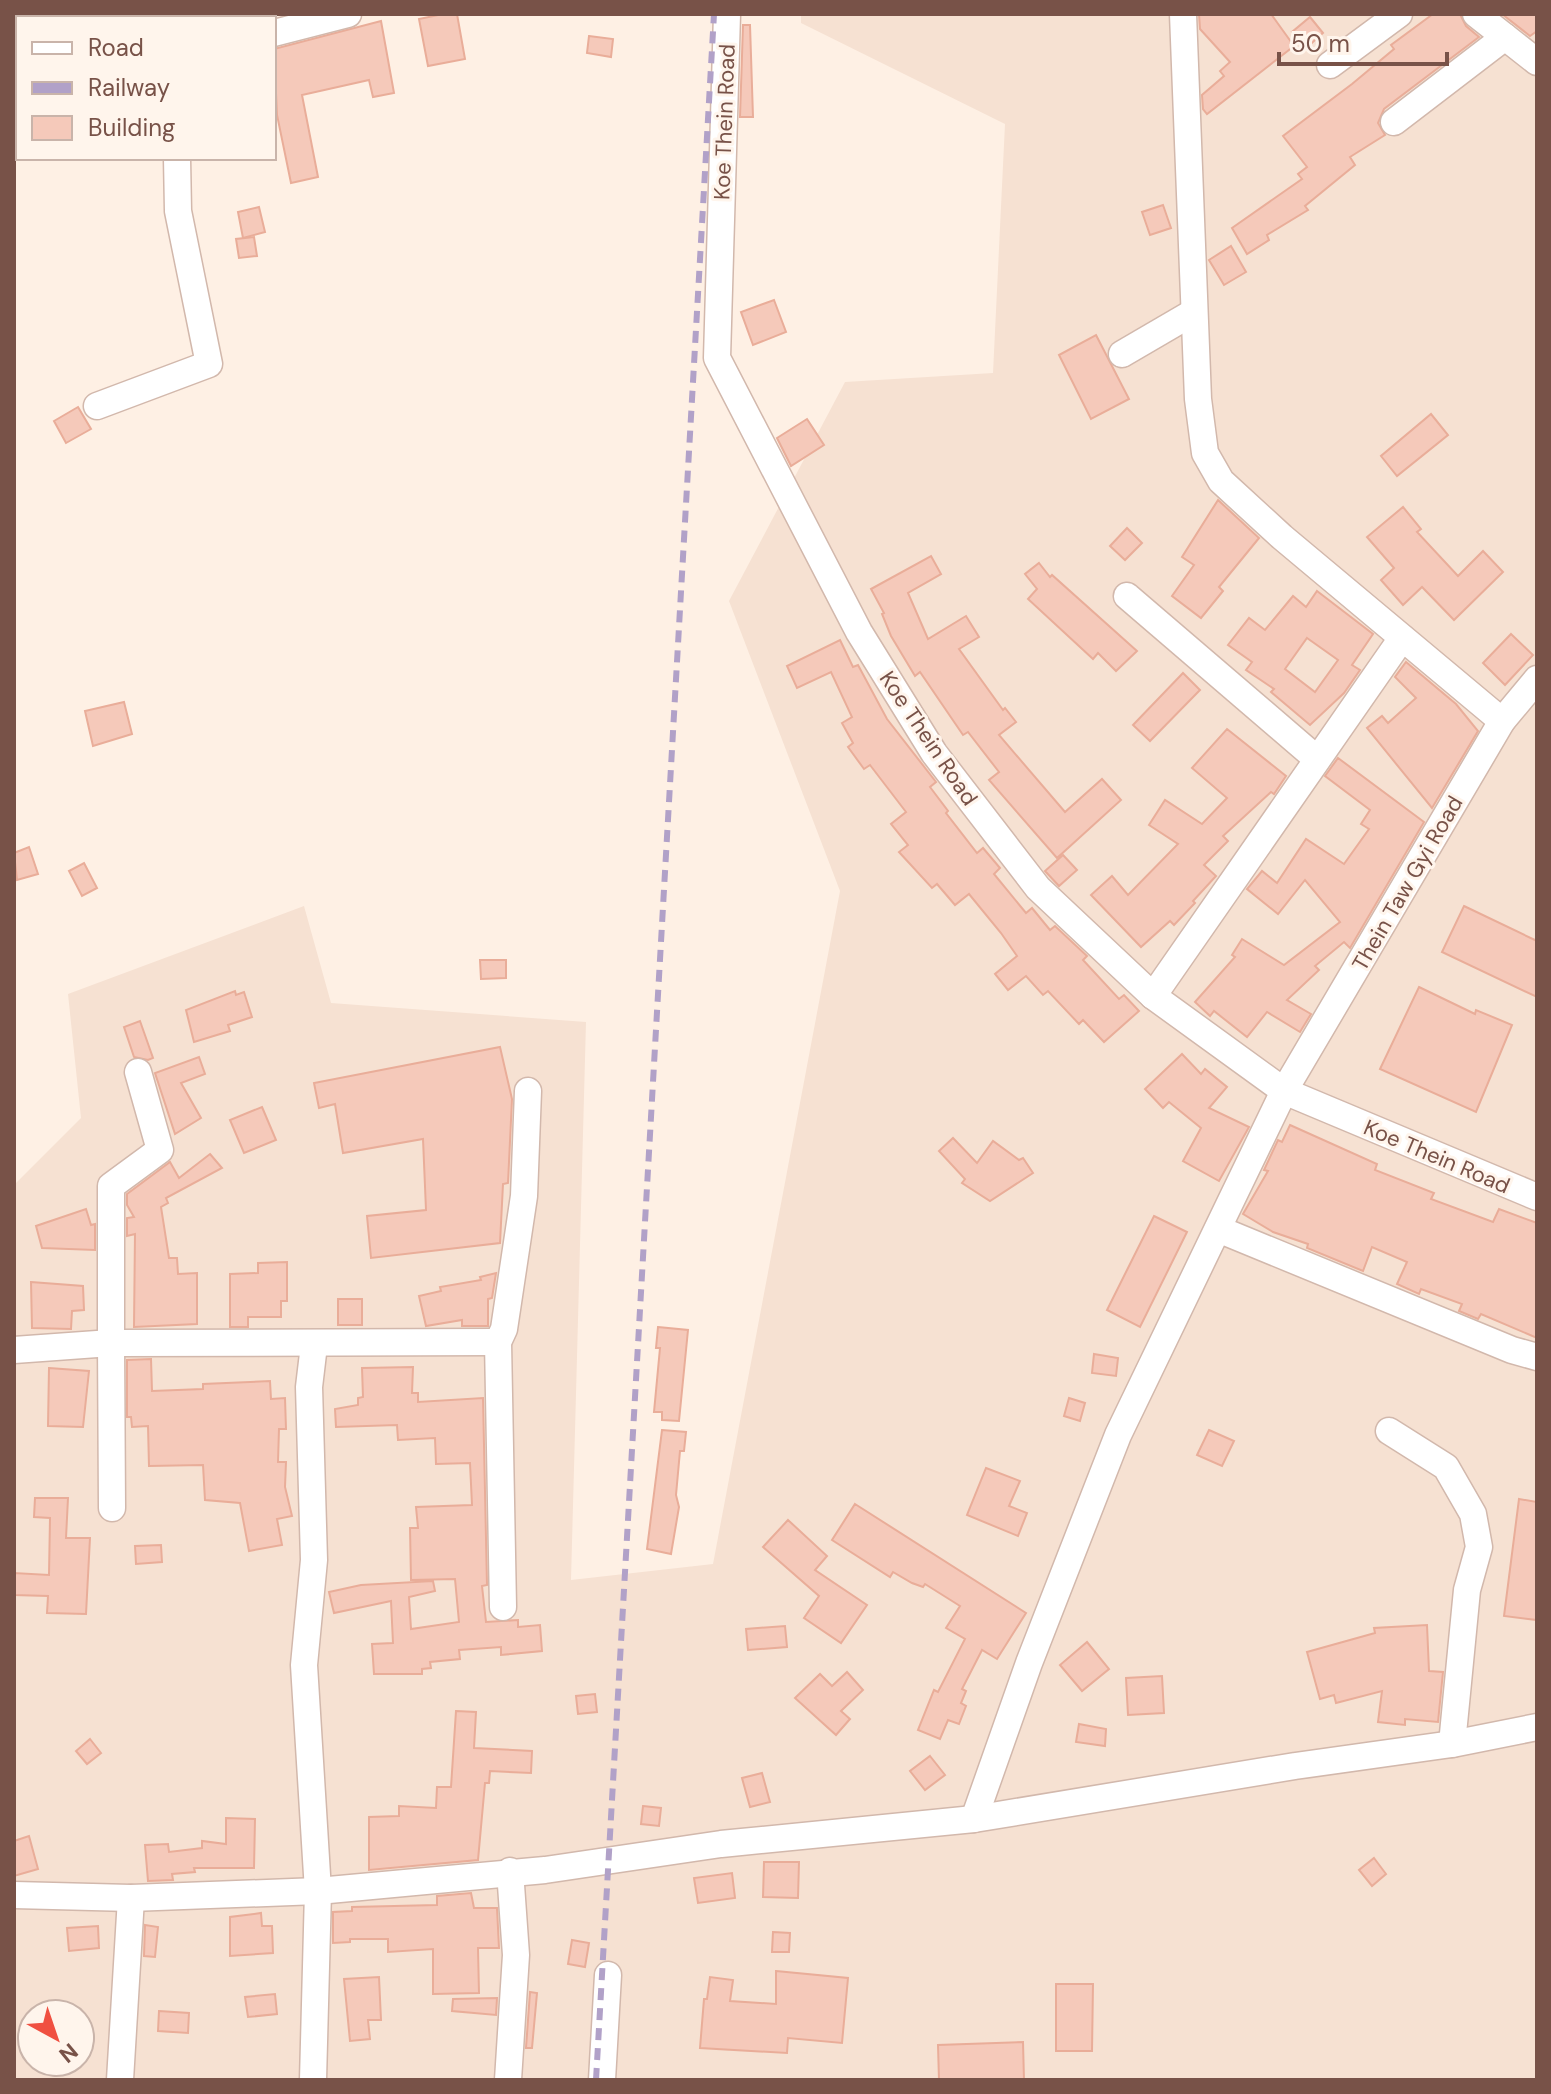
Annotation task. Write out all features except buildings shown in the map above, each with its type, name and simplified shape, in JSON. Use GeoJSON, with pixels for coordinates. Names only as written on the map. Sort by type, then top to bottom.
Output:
{"type":"FeatureCollection","features":[{"type":"Feature","properties":{"kind":"street"},"geometry":{"type":"LineString","coordinates":[[276,32],[348,14]]}},
{"type":"Feature","properties":{"kind":"street","name":"Koe Thein Road"},"geometry":{"type":"LineString","coordinates":[[727,14],[717,358],[859,632],[934,753],[1038,888],[1153,996],[1284,1091],[1537,1197]]}},
{"type":"Feature","properties":{"kind":"street"},"geometry":{"type":"LineString","coordinates":[[1183,14],[1194,312],[1205,453],[1221,481],[1502,721]]}},
{"type":"Feature","properties":{"kind":"street"},"geometry":{"type":"LineString","coordinates":[[1330,65],[1399,14]]}},
{"type":"Feature","properties":{"kind":"street"},"geometry":{"type":"LineString","coordinates":[[1476,14],[1537,62]]}},
{"type":"Feature","properties":{"kind":"street"},"geometry":{"type":"LineString","coordinates":[[1394,122],[1505,37]]}},
{"type":"Feature","properties":{"kind":"street"},"geometry":{"type":"LineString","coordinates":[[97,406],[209,364],[178,211],[177,160]]}},
{"type":"Feature","properties":{"kind":"street"},"geometry":{"type":"LineString","coordinates":[[1122,354],[1194,312]]}},
{"type":"Feature","properties":{"kind":"street"},"geometry":{"type":"LineString","coordinates":[[1127,596],[1317,759]]}},
{"type":"Feature","properties":{"kind":"street"},"geometry":{"type":"LineString","coordinates":[[1153,996],[1402,638]]}},
{"type":"Feature","properties":{"kind":"street","name":"Thein Taw Gyi Road"},"geometry":{"type":"LineString","coordinates":[[974,1819],[1029,1663],[1118,1435],[1284,1091],[1502,721],[1537,679]]}},
{"type":"Feature","properties":{"kind":"street"},"geometry":{"type":"LineString","coordinates":[[112,1508],[111,1186],[160,1150],[138,1072]]}},
{"type":"Feature","properties":{"kind":"street"},"geometry":{"type":"LineString","coordinates":[[503,1607],[498,1342],[504,1329],[524,1196],[528,1091]]}},
{"type":"Feature","properties":{"kind":"street"},"geometry":{"type":"LineString","coordinates":[[1218,1229],[1512,1350],[1537,1357]]}},
{"type":"Feature","properties":{"kind":"street"},"geometry":{"type":"LineString","coordinates":[[14,1350],[111,1343],[314,1345],[498,1342]]}},
{"type":"Feature","properties":{"kind":"street"},"geometry":{"type":"LineString","coordinates":[[313,2080],[318,1891],[304,1665],[314,1560],[309,1387],[314,1345]]}},
{"type":"Feature","properties":{"kind":"street"},"geometry":{"type":"LineString","coordinates":[[1389,1431],[1446,1467],[1473,1514],[1479,1547],[1467,1590],[1452,1744]]}},
{"type":"Feature","properties":{"kind":"street"},"geometry":{"type":"LineString","coordinates":[[14,1895],[131,1898],[318,1891],[545,1870],[721,1844],[974,1819],[1295,1766],[1452,1744],[1537,1727]]}},
{"type":"Feature","properties":{"kind":"street"},"geometry":{"type":"LineString","coordinates":[[508,2080],[516,1955],[510,1871]]}},
{"type":"Feature","properties":{"kind":"street"},"geometry":{"type":"LineString","coordinates":[[120,2080],[131,1898]]}},
{"type":"Feature","properties":{"kind":"street"},"geometry":{"type":"LineString","coordinates":[[602,2080],[608,1975]]}},
{"type":"Feature","properties":{"kind":"shaded area"},"geometry":{"type":"Polygon","coordinates":[[[801,14],[1537,14],[1537,2080],[14,2080],[14,1185],[81,1118],[68,994],[304,906],[331,1003],[586,1022],[571,1580],[713,1564],[840,891],[729,601],[845,382],[993,373],[1005,124],[801,23],[801,14]]]}},
{"type":"Feature","properties":{"kind":"waterway"},"geometry":{"type":"LineString","coordinates":[[238,16],[244,14]]}},
{"type":"Feature","properties":{"kind":"railway"},"geometry":{"type":"LineString","coordinates":[[596,2080],[714,14]]}}]}
